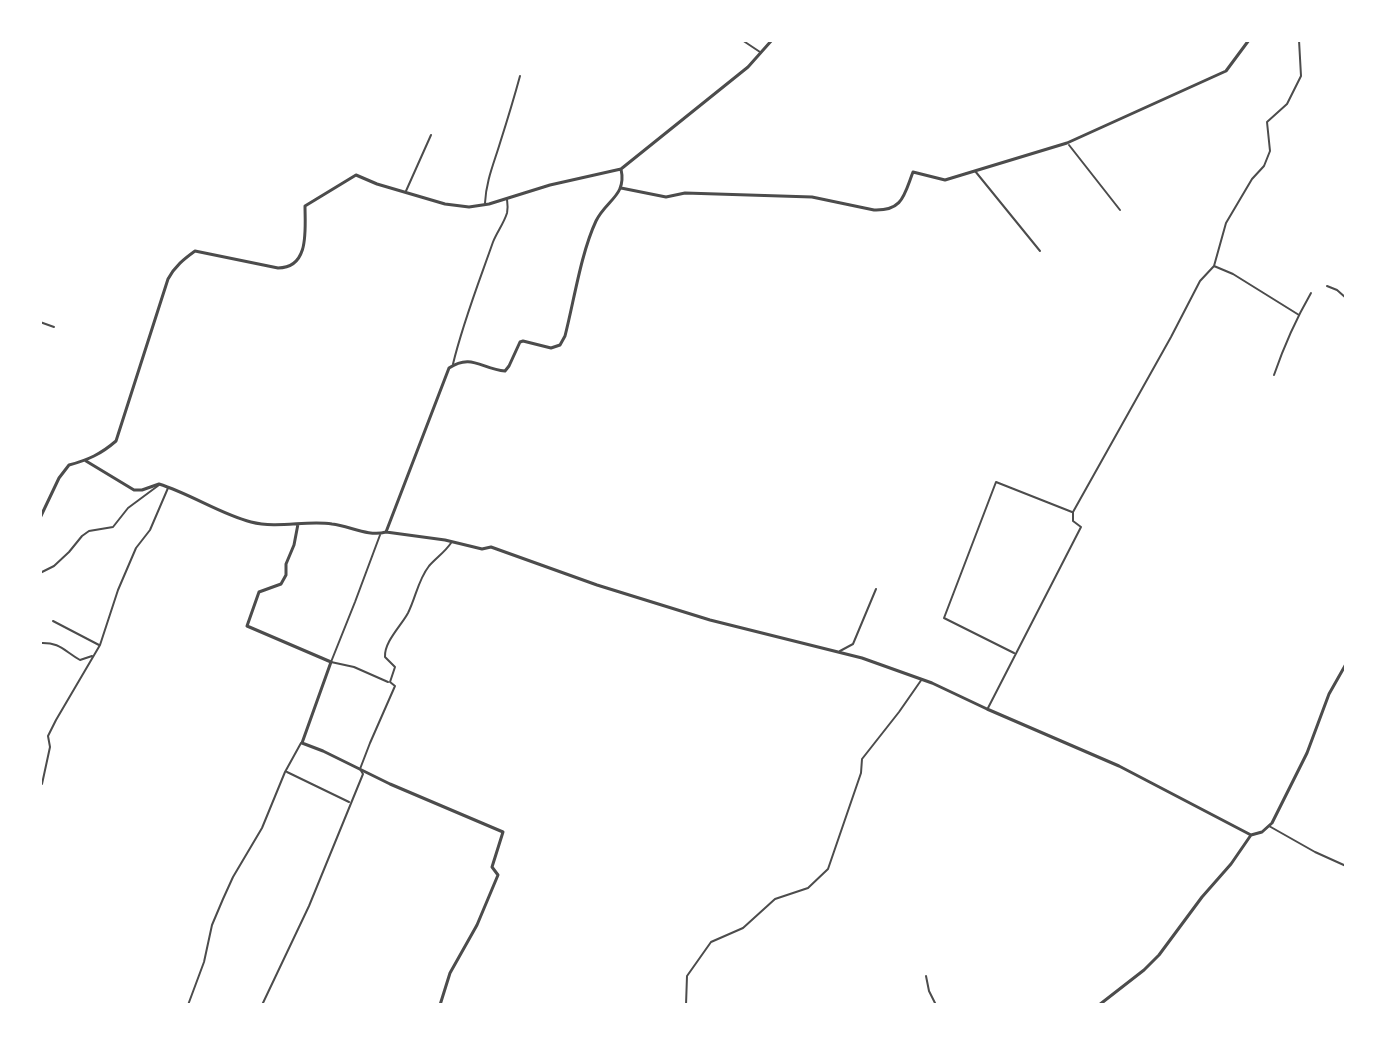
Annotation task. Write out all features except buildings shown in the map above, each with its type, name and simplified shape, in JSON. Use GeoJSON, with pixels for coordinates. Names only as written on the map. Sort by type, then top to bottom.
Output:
{"type":"FeatureCollection","features":[{"type":"Feature","properties":{"kind":"street"},"geometry":{"type":"LineString","coordinates":[[742,40],[761,53]]}},
{"type":"Feature","properties":{"kind":"street"},"geometry":{"type":"LineString","coordinates":[[40,518],[59,478],[69,465],[102,453],[116,441],[173,270],[195,251],[289,268],[301,255],[305,206],[356,175],[456,207],[485,205],[550,185],[621,169],[748,67],[772,40]]}},
{"type":"Feature","properties":{"kind":"street"},"geometry":{"type":"LineString","coordinates":[[621,188],[666,197],[685,193],[812,197],[884,210],[895,207],[901,201],[913,172],[945,180],[1067,143],[1226,71],[1249,40]]}},
{"type":"Feature","properties":{"kind":"street"},"geometry":{"type":"LineString","coordinates":[[987,709],[1081,527],[1073,521],[1073,512],[1200,281],[1214,266],[1226,223],[1252,179],[1264,166],[1270,151],[1267,122],[1287,104],[1301,76],[1299,40]]}},
{"type":"Feature","properties":{"kind":"street"},"geometry":{"type":"LineString","coordinates":[[485,205],[493,160],[520,76]]}},
{"type":"Feature","properties":{"kind":"street"},"geometry":{"type":"LineString","coordinates":[[406,192],[431,135]]}},
{"type":"Feature","properties":{"kind":"street"},"geometry":{"type":"LineString","coordinates":[[1067,143],[1120,210]]}},
{"type":"Feature","properties":{"kind":"street"},"geometry":{"type":"LineString","coordinates":[[386,532],[449,368],[467,360],[505,371],[520,342],[551,348],[560,345],[593,230],[604,209],[619,194],[621,169]]}},
{"type":"Feature","properties":{"kind":"street"},"geometry":{"type":"LineString","coordinates":[[974,170],[1040,251]]}},
{"type":"Feature","properties":{"kind":"street"},"geometry":{"type":"LineString","coordinates":[[453,365],[458,341],[505,217],[506,199]]}},
{"type":"Feature","properties":{"kind":"street"},"geometry":{"type":"LineString","coordinates":[[1214,266],[1233,274],[1299,315]]}},
{"type":"Feature","properties":{"kind":"street"},"geometry":{"type":"LineString","coordinates":[[1327,286],[1346,298]]}},
{"type":"Feature","properties":{"kind":"street"},"geometry":{"type":"LineString","coordinates":[[1274,375],[1282,351],[1311,293]]}},
{"type":"Feature","properties":{"kind":"street"},"geometry":{"type":"LineString","coordinates":[[40,322],[54,327]]}},
{"type":"Feature","properties":{"kind":"street"},"geometry":{"type":"LineString","coordinates":[[86,461],[134,490],[159,484],[252,523],[321,522],[352,530],[386,532],[482,549],[491,547],[597,585],[710,620],[839,651],[923,679],[1119,766],[1251,835]]}},
{"type":"Feature","properties":{"kind":"street"},"geometry":{"type":"LineString","coordinates":[[1016,654],[944,618],[996,482],[1073,512]]}},
{"type":"Feature","properties":{"kind":"street"},"geometry":{"type":"LineString","coordinates":[[40,573],[54,566],[89,531],[113,527],[128,508],[159,484]]}},
{"type":"Feature","properties":{"kind":"street"},"geometry":{"type":"LineString","coordinates":[[40,784],[50,747],[48,736],[100,645],[136,548],[150,530],[169,487]]}},
{"type":"Feature","properties":{"kind":"street"},"geometry":{"type":"LineString","coordinates":[[298,524],[286,564],[286,575],[281,584],[259,592],[247,626],[395,686],[360,769]]}},
{"type":"Feature","properties":{"kind":"street"},"geometry":{"type":"LineString","coordinates":[[188,1005],[204,962],[212,925],[233,877],[262,828],[285,772],[302,743],[380,534]]}},
{"type":"Feature","properties":{"kind":"street"},"geometry":{"type":"LineString","coordinates":[[390,682],[395,667],[385,657],[385,649],[409,612],[423,575],[452,542]]}},
{"type":"Feature","properties":{"kind":"street"},"geometry":{"type":"LineString","coordinates":[[839,651],[853,644],[876,589]]}},
{"type":"Feature","properties":{"kind":"street"},"geometry":{"type":"LineString","coordinates":[[53,621],[100,645]]}},
{"type":"Feature","properties":{"kind":"street"},"geometry":{"type":"LineString","coordinates":[[40,643],[52,642],[80,660],[93,656]]}},
{"type":"Feature","properties":{"kind":"street"},"geometry":{"type":"LineString","coordinates":[[1099,1005],[1159,955],[1251,835],[1269,826],[1307,753],[1329,694],[1346,664]]}},
{"type":"Feature","properties":{"kind":"street"},"geometry":{"type":"LineString","coordinates":[[686,1005],[687,976],[711,942],[743,928],[775,899],[808,888],[828,869],[861,773],[862,759],[923,679]]}},
{"type":"Feature","properties":{"kind":"street"},"geometry":{"type":"LineString","coordinates":[[302,743],[503,832],[492,867],[498,875],[477,925],[450,973],[440,1005]]}},
{"type":"Feature","properties":{"kind":"street"},"geometry":{"type":"LineString","coordinates":[[262,1005],[309,906],[363,774],[360,769]]}},
{"type":"Feature","properties":{"kind":"street"},"geometry":{"type":"LineString","coordinates":[[285,772],[350,803]]}},
{"type":"Feature","properties":{"kind":"street"},"geometry":{"type":"LineString","coordinates":[[1269,826],[1346,866]]}},
{"type":"Feature","properties":{"kind":"street"},"geometry":{"type":"LineString","coordinates":[[926,976],[936,1005]]}}]}
